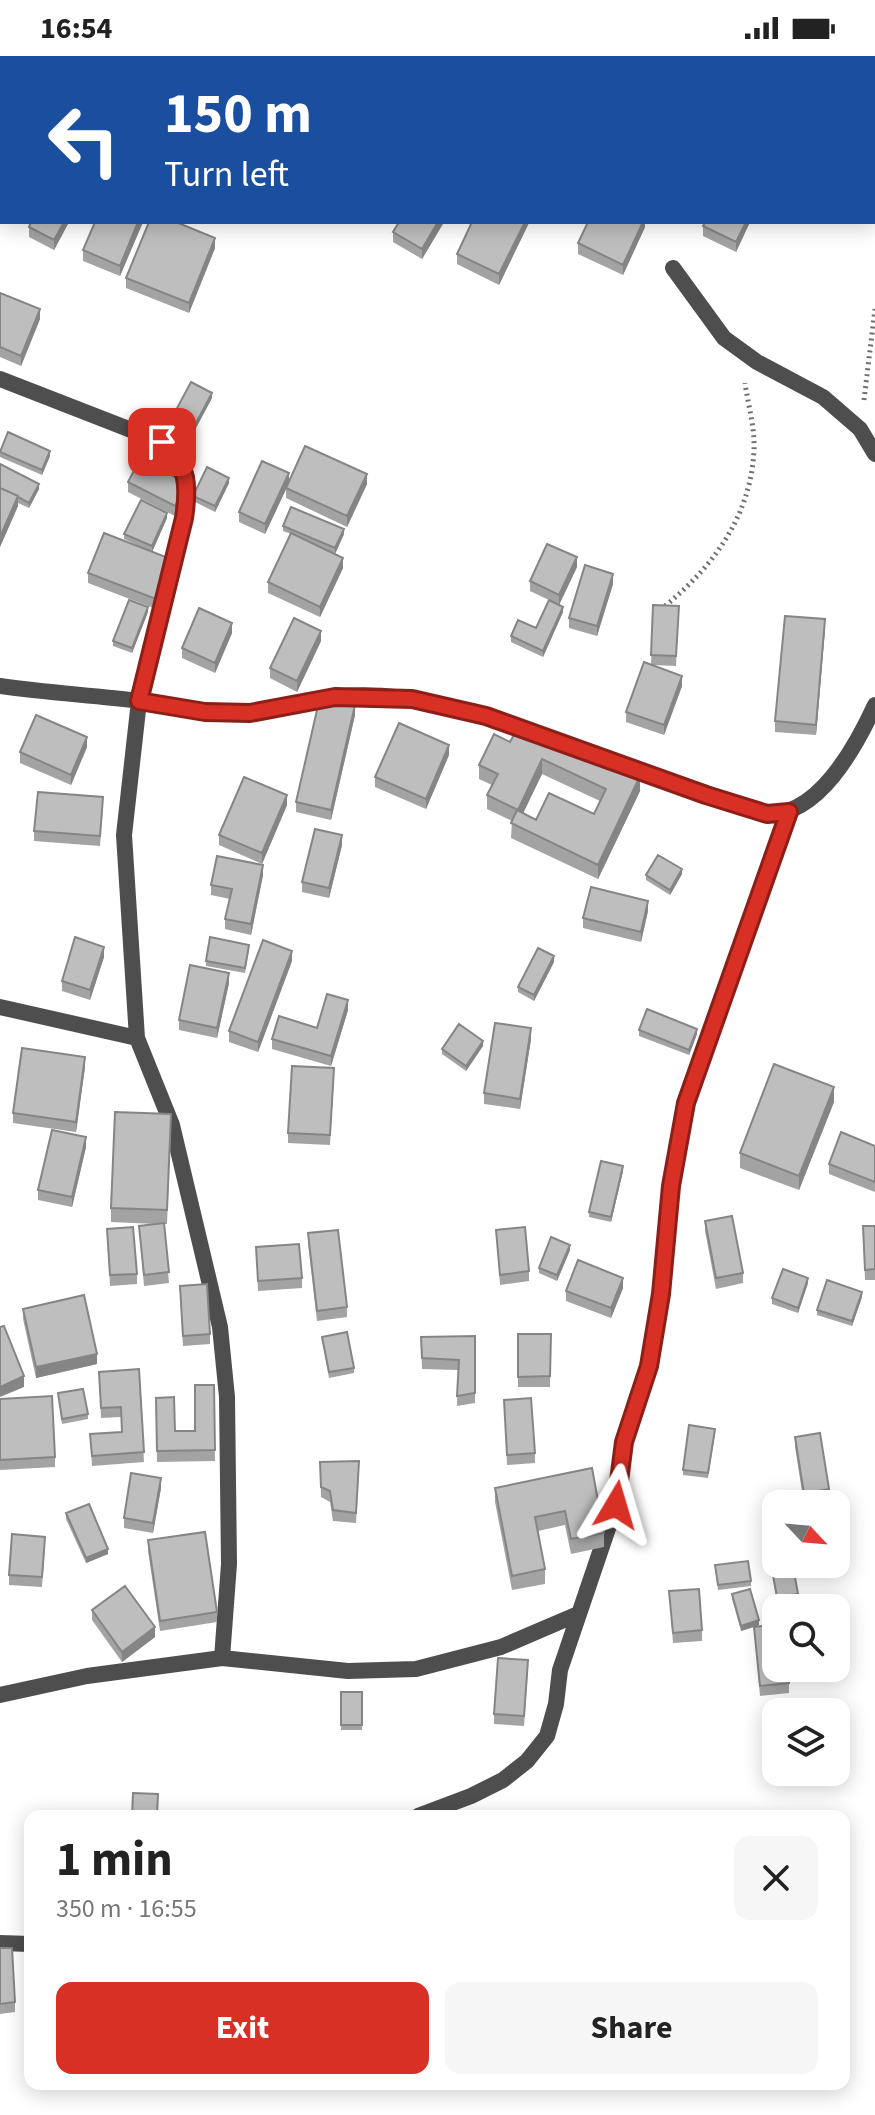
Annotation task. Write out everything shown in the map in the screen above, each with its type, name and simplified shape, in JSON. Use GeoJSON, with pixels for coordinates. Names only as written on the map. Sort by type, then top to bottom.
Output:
{"type":"FeatureCollection","features":[{"type":"Feature","properties":{"kind":"street"},"geometry":{"type":"LineString","coordinates":[[673,268],[724,338],[757,362],[823,397],[860,429],[875,454]]}},
{"type":"Feature","properties":{"kind":"street"},"geometry":{"type":"LineString","coordinates":[[0,379],[162,442],[175,453],[187,478],[184,518],[139,701],[124,835],[137,1038],[172,1125],[220,1327],[227,1397],[229,1564],[222,1658]]}},
{"type":"Feature","properties":{"kind":"street"},"geometry":{"type":"LineString","coordinates":[[0,686],[139,701],[205,712],[250,713],[335,697],[412,699],[486,716],[767,814],[789,812],[810,801],[859,738],[875,705]]}},
{"type":"Feature","properties":{"kind":"street"},"geometry":{"type":"LineString","coordinates":[[434,1810],[503,1780],[527,1761],[547,1736],[556,1704],[560,1670],[616,1505],[624,1442],[649,1366],[661,1294],[671,1186],[686,1103],[789,812]]}},
{"type":"Feature","properties":{"kind":"street"},"geometry":{"type":"LineString","coordinates":[[0,1007],[137,1038]]}},
{"type":"Feature","properties":{"kind":"street"},"geometry":{"type":"LineString","coordinates":[[0,1695],[87,1676],[222,1658],[348,1671],[416,1669],[501,1647],[578,1614]]}},
{"type":"Feature","properties":{"kind":"street"},"geometry":{"type":"LineString","coordinates":[[0,1943],[24,1944]]}},
{"type":"Feature","properties":{"kind":"path"},"geometry":{"type":"LineString","coordinates":[[860,429],[875,309]]}},
{"type":"Feature","properties":{"kind":"path"},"geometry":{"type":"LineString","coordinates":[[665,606],[707,568],[724,543],[750,482],[754,448],[741,350]]}},
{"type":"Feature","properties":{"kind":"building"},"geometry":{"type":"Polygon","coordinates":[[[30,224],[63,224],[54,240],[29,227],[30,224]]]}},
{"type":"Feature","properties":{"kind":"building"},"geometry":{"type":"Polygon","coordinates":[[[94,224],[137,224],[120,266],[83,250],[94,224]]]}},
{"type":"Feature","properties":{"kind":"building"},"geometry":{"type":"Polygon","coordinates":[[[148,224],[181,224],[215,238],[189,303],[126,278],[148,224]]]}},
{"type":"Feature","properties":{"kind":"building"},"geometry":{"type":"Polygon","coordinates":[[[398,224],[437,224],[422,249],[393,232],[398,224]]]}},
{"type":"Feature","properties":{"kind":"building"},"geometry":{"type":"Polygon","coordinates":[[[471,224],[524,224],[499,274],[457,254],[471,224]]]}},
{"type":"Feature","properties":{"kind":"building"},"geometry":{"type":"Polygon","coordinates":[[[587,224],[642,224],[623,265],[578,243],[587,224]]]}},
{"type":"Feature","properties":{"kind":"building"},"geometry":{"type":"Polygon","coordinates":[[[704,224],[745,224],[736,242],[704,224]]]}},
{"type":"Feature","properties":{"kind":"building"},"geometry":{"type":"Polygon","coordinates":[[[0,293],[40,309],[21,356],[0,347],[0,293]]]}},
{"type":"Feature","properties":{"kind":"building"},"geometry":{"type":"Polygon","coordinates":[[[191,382],[212,393],[189,436],[168,425],[191,382]]]}},
{"type":"Feature","properties":{"kind":"building"},"geometry":{"type":"Polygon","coordinates":[[[8,432],[50,451],[42,470],[0,452],[8,432]]]}},
{"type":"Feature","properties":{"kind":"building"},"geometry":{"type":"Polygon","coordinates":[[[305,446],[367,474],[347,516],[286,488],[305,446]]]}},
{"type":"Feature","properties":{"kind":"building"},"geometry":{"type":"Polygon","coordinates":[[[140,459],[187,483],[175,506],[128,482],[140,459]]]}},
{"type":"Feature","properties":{"kind":"building"},"geometry":{"type":"Polygon","coordinates":[[[262,461],[289,473],[265,524],[239,512],[262,461]]]}},
{"type":"Feature","properties":{"kind":"building"},"geometry":{"type":"Polygon","coordinates":[[[0,464],[39,484],[29,503],[0,488],[0,464]]]}},
{"type":"Feature","properties":{"kind":"building"},"geometry":{"type":"Polygon","coordinates":[[[207,467],[229,478],[215,506],[193,496],[207,467]]]}},
{"type":"Feature","properties":{"kind":"building"},"geometry":{"type":"Polygon","coordinates":[[[0,488],[18,496],[0,537],[0,488]]]}},
{"type":"Feature","properties":{"kind":"building"},"geometry":{"type":"Polygon","coordinates":[[[141,500],[167,513],[152,546],[124,534],[141,500]]]}},
{"type":"Feature","properties":{"kind":"building"},"geometry":{"type":"Polygon","coordinates":[[[291,507],[344,529],[335,548],[283,526],[291,507]]]}},
{"type":"Feature","properties":{"kind":"building"},"geometry":{"type":"Polygon","coordinates":[[[104,533],[171,559],[156,599],[88,573],[104,533]]]}},
{"type":"Feature","properties":{"kind":"building"},"geometry":{"type":"Polygon","coordinates":[[[291,533],[343,558],[320,607],[268,582],[291,533]]]}},
{"type":"Feature","properties":{"kind":"building"},"geometry":{"type":"Polygon","coordinates":[[[547,544],[577,557],[559,595],[530,581],[547,544]]]}},
{"type":"Feature","properties":{"kind":"building"},"geometry":{"type":"Polygon","coordinates":[[[585,565],[613,574],[597,626],[569,618],[585,565]]]}},
{"type":"Feature","properties":{"kind":"building"},"geometry":{"type":"Polygon","coordinates":[[[129,600],[148,607],[132,648],[113,641],[129,600]]]}},
{"type":"Feature","properties":{"kind":"building"},"geometry":{"type":"Polygon","coordinates":[[[549,600],[563,607],[543,651],[511,636],[518,620],[536,628],[549,600]]]}},
{"type":"Feature","properties":{"kind":"building"},"geometry":{"type":"Polygon","coordinates":[[[653,605],[679,606],[676,656],[651,655],[653,605]]]}},
{"type":"Feature","properties":{"kind":"building"},"geometry":{"type":"Polygon","coordinates":[[[199,608],[232,623],[215,663],[182,648],[199,608]]]}},
{"type":"Feature","properties":{"kind":"building"},"geometry":{"type":"Polygon","coordinates":[[[785,616],[825,619],[816,725],[775,721],[785,616]]]}},
{"type":"Feature","properties":{"kind":"building"},"geometry":{"type":"Polygon","coordinates":[[[294,618],[321,631],[297,681],[270,668],[294,618]]]}},
{"type":"Feature","properties":{"kind":"building"},"geometry":{"type":"Polygon","coordinates":[[[644,662],[682,676],[664,725],[626,712],[644,662]]]}},
{"type":"Feature","properties":{"kind":"building"},"geometry":{"type":"Polygon","coordinates":[[[320,697],[355,705],[331,810],[296,802],[320,697]]]}},
{"type":"Feature","properties":{"kind":"building"},"geometry":{"type":"Polygon","coordinates":[[[36,715],[87,737],[71,775],[20,752],[36,715]]]}},
{"type":"Feature","properties":{"kind":"building"},"geometry":{"type":"Polygon","coordinates":[[[399,723],[449,745],[426,799],[375,777],[399,723]]]}},
{"type":"Feature","properties":{"kind":"building"},"geometry":{"type":"Polygon","coordinates":[[[537,727],[640,776],[598,865],[511,823],[517,810],[536,820],[549,793],[594,814],[606,789],[542,759],[518,810],[487,795],[498,774],[479,765],[494,734],[510,742],[516,731],[531,738],[537,727]]]}},
{"type":"Feature","properties":{"kind":"building"},"geometry":{"type":"Polygon","coordinates":[[[244,777],[287,795],[262,853],[219,835],[244,777]]]}},
{"type":"Feature","properties":{"kind":"building"},"geometry":{"type":"Polygon","coordinates":[[[38,792],[103,797],[100,836],[34,831],[38,792]]]}},
{"type":"Feature","properties":{"kind":"building"},"geometry":{"type":"Polygon","coordinates":[[[315,829],[342,835],[329,888],[302,882],[315,829]]]}},
{"type":"Feature","properties":{"kind":"building"},"geometry":{"type":"Polygon","coordinates":[[[658,855],[682,869],[670,890],[646,875],[658,855]]]}},
{"type":"Feature","properties":{"kind":"building"},"geometry":{"type":"Polygon","coordinates":[[[217,856],[263,865],[251,924],[225,919],[232,889],[211,885],[217,856]]]}},
{"type":"Feature","properties":{"kind":"building"},"geometry":{"type":"Polygon","coordinates":[[[591,887],[648,901],[641,932],[583,918],[591,887]]]}},
{"type":"Feature","properties":{"kind":"building"},"geometry":{"type":"Polygon","coordinates":[[[75,937],[104,947],[90,990],[62,981],[75,937]]]}},
{"type":"Feature","properties":{"kind":"building"},"geometry":{"type":"Polygon","coordinates":[[[210,937],[249,945],[245,968],[206,961],[210,937]]]}},
{"type":"Feature","properties":{"kind":"building"},"geometry":{"type":"Polygon","coordinates":[[[263,940],[292,951],[258,1042],[229,1031],[263,940]]]}},
{"type":"Feature","properties":{"kind":"building"},"geometry":{"type":"Polygon","coordinates":[[[538,948],[554,956],[534,995],[518,987],[538,948]]]}},
{"type":"Feature","properties":{"kind":"building"},"geometry":{"type":"Polygon","coordinates":[[[190,965],[229,973],[217,1028],[179,1020],[190,965]]]}},
{"type":"Feature","properties":{"kind":"building"},"geometry":{"type":"Polygon","coordinates":[[[327,994],[348,1000],[331,1056],[272,1039],[279,1016],[317,1028],[327,994]]]}},
{"type":"Feature","properties":{"kind":"building"},"geometry":{"type":"Polygon","coordinates":[[[647,1009],[697,1029],[689,1050],[639,1030],[647,1009]]]}},
{"type":"Feature","properties":{"kind":"building"},"geometry":{"type":"Polygon","coordinates":[[[495,1023],[531,1028],[520,1099],[484,1093],[495,1023]]]}},
{"type":"Feature","properties":{"kind":"building"},"geometry":{"type":"Polygon","coordinates":[[[459,1024],[483,1041],[466,1066],[442,1049],[459,1024]]]}},
{"type":"Feature","properties":{"kind":"building"},"geometry":{"type":"Polygon","coordinates":[[[22,1048],[85,1057],[76,1122],[13,1113],[22,1048]]]}},
{"type":"Feature","properties":{"kind":"building"},"geometry":{"type":"Polygon","coordinates":[[[774,1064],[834,1087],[799,1176],[740,1153],[774,1064]]]}},
{"type":"Feature","properties":{"kind":"building"},"geometry":{"type":"Polygon","coordinates":[[[292,1066],[334,1068],[330,1135],[288,1133],[292,1066]]]}},
{"type":"Feature","properties":{"kind":"building"},"geometry":{"type":"Polygon","coordinates":[[[115,1112],[171,1114],[167,1210],[111,1208],[115,1112]]]}},
{"type":"Feature","properties":{"kind":"building"},"geometry":{"type":"Polygon","coordinates":[[[52,1130],[86,1137],[72,1197],[38,1190],[52,1130]]]}},
{"type":"Feature","properties":{"kind":"building"},"geometry":{"type":"Polygon","coordinates":[[[841,1132],[875,1146],[875,1182],[829,1164],[841,1132]]]}},
{"type":"Feature","properties":{"kind":"building"},"geometry":{"type":"Polygon","coordinates":[[[601,1161],[623,1166],[611,1217],[589,1212],[601,1161]]]}},
{"type":"Feature","properties":{"kind":"building"},"geometry":{"type":"Polygon","coordinates":[[[732,1216],[743,1273],[716,1278],[705,1221],[732,1216]]]}},
{"type":"Feature","properties":{"kind":"building"},"geometry":{"type":"Polygon","coordinates":[[[164,1223],[169,1272],[144,1275],[139,1226],[164,1223]]]}},
{"type":"Feature","properties":{"kind":"building"},"geometry":{"type":"Polygon","coordinates":[[[863,1226],[875,1226],[875,1269],[865,1270],[863,1226]]]}},
{"type":"Feature","properties":{"kind":"building"},"geometry":{"type":"Polygon","coordinates":[[[133,1227],[137,1274],[110,1275],[107,1229],[133,1227]]]}},
{"type":"Feature","properties":{"kind":"building"},"geometry":{"type":"Polygon","coordinates":[[[525,1227],[529,1271],[500,1275],[496,1230],[525,1227]]]}},
{"type":"Feature","properties":{"kind":"building"},"geometry":{"type":"Polygon","coordinates":[[[338,1230],[347,1307],[317,1311],[308,1233],[338,1230]]]}},
{"type":"Feature","properties":{"kind":"building"},"geometry":{"type":"Polygon","coordinates":[[[551,1237],[570,1245],[557,1275],[539,1268],[551,1237]]]}},
{"type":"Feature","properties":{"kind":"building"},"geometry":{"type":"Polygon","coordinates":[[[299,1244],[302,1278],[258,1281],[256,1247],[299,1244]]]}},
{"type":"Feature","properties":{"kind":"building"},"geometry":{"type":"Polygon","coordinates":[[[578,1260],[623,1278],[611,1308],[566,1291],[578,1260]]]}},
{"type":"Feature","properties":{"kind":"building"},"geometry":{"type":"Polygon","coordinates":[[[783,1269],[808,1278],[798,1308],[772,1298],[783,1269]]]}},
{"type":"Feature","properties":{"kind":"building"},"geometry":{"type":"Polygon","coordinates":[[[827,1280],[862,1292],[852,1321],[817,1310],[827,1280]]]}},
{"type":"Feature","properties":{"kind":"building"},"geometry":{"type":"Polygon","coordinates":[[[207,1284],[210,1334],[183,1336],[180,1286],[207,1284]]]}},
{"type":"Feature","properties":{"kind":"building"},"geometry":{"type":"Polygon","coordinates":[[[84,1295],[97,1354],[36,1367],[23,1309],[84,1295]]]}},
{"type":"Feature","properties":{"kind":"building"},"geometry":{"type":"Polygon","coordinates":[[[4,1326],[24,1376],[0,1387],[0,1327],[4,1326]]]}},
{"type":"Feature","properties":{"kind":"building"},"geometry":{"type":"Polygon","coordinates":[[[347,1332],[354,1368],[329,1372],[322,1337],[347,1332]]]}},
{"type":"Feature","properties":{"kind":"building"},"geometry":{"type":"Polygon","coordinates":[[[518,1334],[551,1334],[550,1376],[518,1377],[518,1334]]]}},
{"type":"Feature","properties":{"kind":"building"},"geometry":{"type":"Polygon","coordinates":[[[475,1336],[475,1393],[457,1396],[459,1360],[422,1358],[421,1337],[475,1336]]]}},
{"type":"Feature","properties":{"kind":"building"},"geometry":{"type":"Polygon","coordinates":[[[139,1369],[144,1452],[92,1456],[90,1434],[122,1432],[121,1407],[101,1408],[99,1372],[139,1369]]]}},
{"type":"Feature","properties":{"kind":"building"},"geometry":{"type":"Polygon","coordinates":[[[195,1385],[214,1385],[215,1450],[157,1451],[156,1398],[174,1397],[175,1431],[195,1431],[195,1385]]]}},
{"type":"Feature","properties":{"kind":"building"},"geometry":{"type":"Polygon","coordinates":[[[83,1389],[88,1414],[62,1419],[58,1393],[83,1389]]]}},
{"type":"Feature","properties":{"kind":"building"},"geometry":{"type":"Polygon","coordinates":[[[52,1396],[55,1457],[0,1460],[0,1399],[52,1396]]]}},
{"type":"Feature","properties":{"kind":"building"},"geometry":{"type":"Polygon","coordinates":[[[531,1398],[535,1453],[507,1455],[504,1400],[531,1398]]]}},
{"type":"Feature","properties":{"kind":"building"},"geometry":{"type":"Polygon","coordinates":[[[689,1425],[715,1429],[708,1473],[683,1470],[689,1425]]]}},
{"type":"Feature","properties":{"kind":"building"},"geometry":{"type":"Polygon","coordinates":[[[820,1433],[829,1489],[803,1490],[795,1437],[820,1433]]]}},
{"type":"Feature","properties":{"kind":"building"},"geometry":{"type":"Polygon","coordinates":[[[359,1461],[356,1513],[333,1510],[330,1491],[321,1487],[320,1462],[359,1461]]]}},
{"type":"Feature","properties":{"kind":"building"},"geometry":{"type":"Polygon","coordinates":[[[592,1468],[604,1533],[571,1539],[565,1511],[535,1517],[545,1569],[512,1576],[495,1488],[592,1468]]]}},
{"type":"Feature","properties":{"kind":"building"},"geometry":{"type":"Polygon","coordinates":[[[131,1473],[161,1478],[153,1523],[124,1518],[131,1473]]]}},
{"type":"Feature","properties":{"kind":"building"},"geometry":{"type":"Polygon","coordinates":[[[89,1504],[108,1549],[86,1558],[66,1513],[89,1504]]]}},
{"type":"Feature","properties":{"kind":"building"},"geometry":{"type":"Polygon","coordinates":[[[205,1532],[217,1612],[160,1621],[148,1540],[205,1532]]]}},
{"type":"Feature","properties":{"kind":"building"},"geometry":{"type":"Polygon","coordinates":[[[12,1534],[45,1537],[42,1577],[9,1575],[12,1534]]]}},
{"type":"Feature","properties":{"kind":"building"},"geometry":{"type":"Polygon","coordinates":[[[748,1561],[751,1581],[718,1585],[715,1565],[748,1561]]]}},
{"type":"Feature","properties":{"kind":"building"},"geometry":{"type":"Polygon","coordinates":[[[773,1578],[795,1578],[798,1594],[776,1594],[773,1578]]]}},
{"type":"Feature","properties":{"kind":"building"},"geometry":{"type":"Polygon","coordinates":[[[125,1586],[155,1627],[122,1652],[92,1610],[125,1586]]]}},
{"type":"Feature","properties":{"kind":"building"},"geometry":{"type":"Polygon","coordinates":[[[699,1589],[702,1630],[673,1633],[669,1591],[699,1589]]]}},
{"type":"Feature","properties":{"kind":"building"},"geometry":{"type":"Polygon","coordinates":[[[750,1589],[759,1620],[741,1626],[732,1594],[750,1589]]]}},
{"type":"Feature","properties":{"kind":"building"},"geometry":{"type":"Polygon","coordinates":[[[762,1626],[762,1682],[789,1683],[760,1686],[754,1627],[762,1626]]]}},
{"type":"Feature","properties":{"kind":"building"},"geometry":{"type":"Polygon","coordinates":[[[498,1658],[528,1660],[524,1716],[494,1714],[498,1658]]]}},
{"type":"Feature","properties":{"kind":"building"},"geometry":{"type":"Polygon","coordinates":[[[341,1692],[362,1692],[362,1725],[341,1725],[341,1692]]]}},
{"type":"Feature","properties":{"kind":"building"},"geometry":{"type":"Polygon","coordinates":[[[133,1793],[158,1794],[157,1810],[132,1810],[133,1793]]]}},
{"type":"Feature","properties":{"kind":"building"},"geometry":{"type":"Polygon","coordinates":[[[0,1948],[12,1948],[15,2002],[0,2004],[0,1948]]]}},
{"type":"Feature","properties":{"kind":"route"},"geometry":{"type":"LineString","coordinates":[[162,442],[175,453],[187,478],[187,497],[139,701],[205,712],[250,713],[335,697],[412,699],[486,716],[767,814],[789,812],[686,1103],[671,1186],[661,1294],[649,1366],[624,1442],[616,1505]]}}]}
